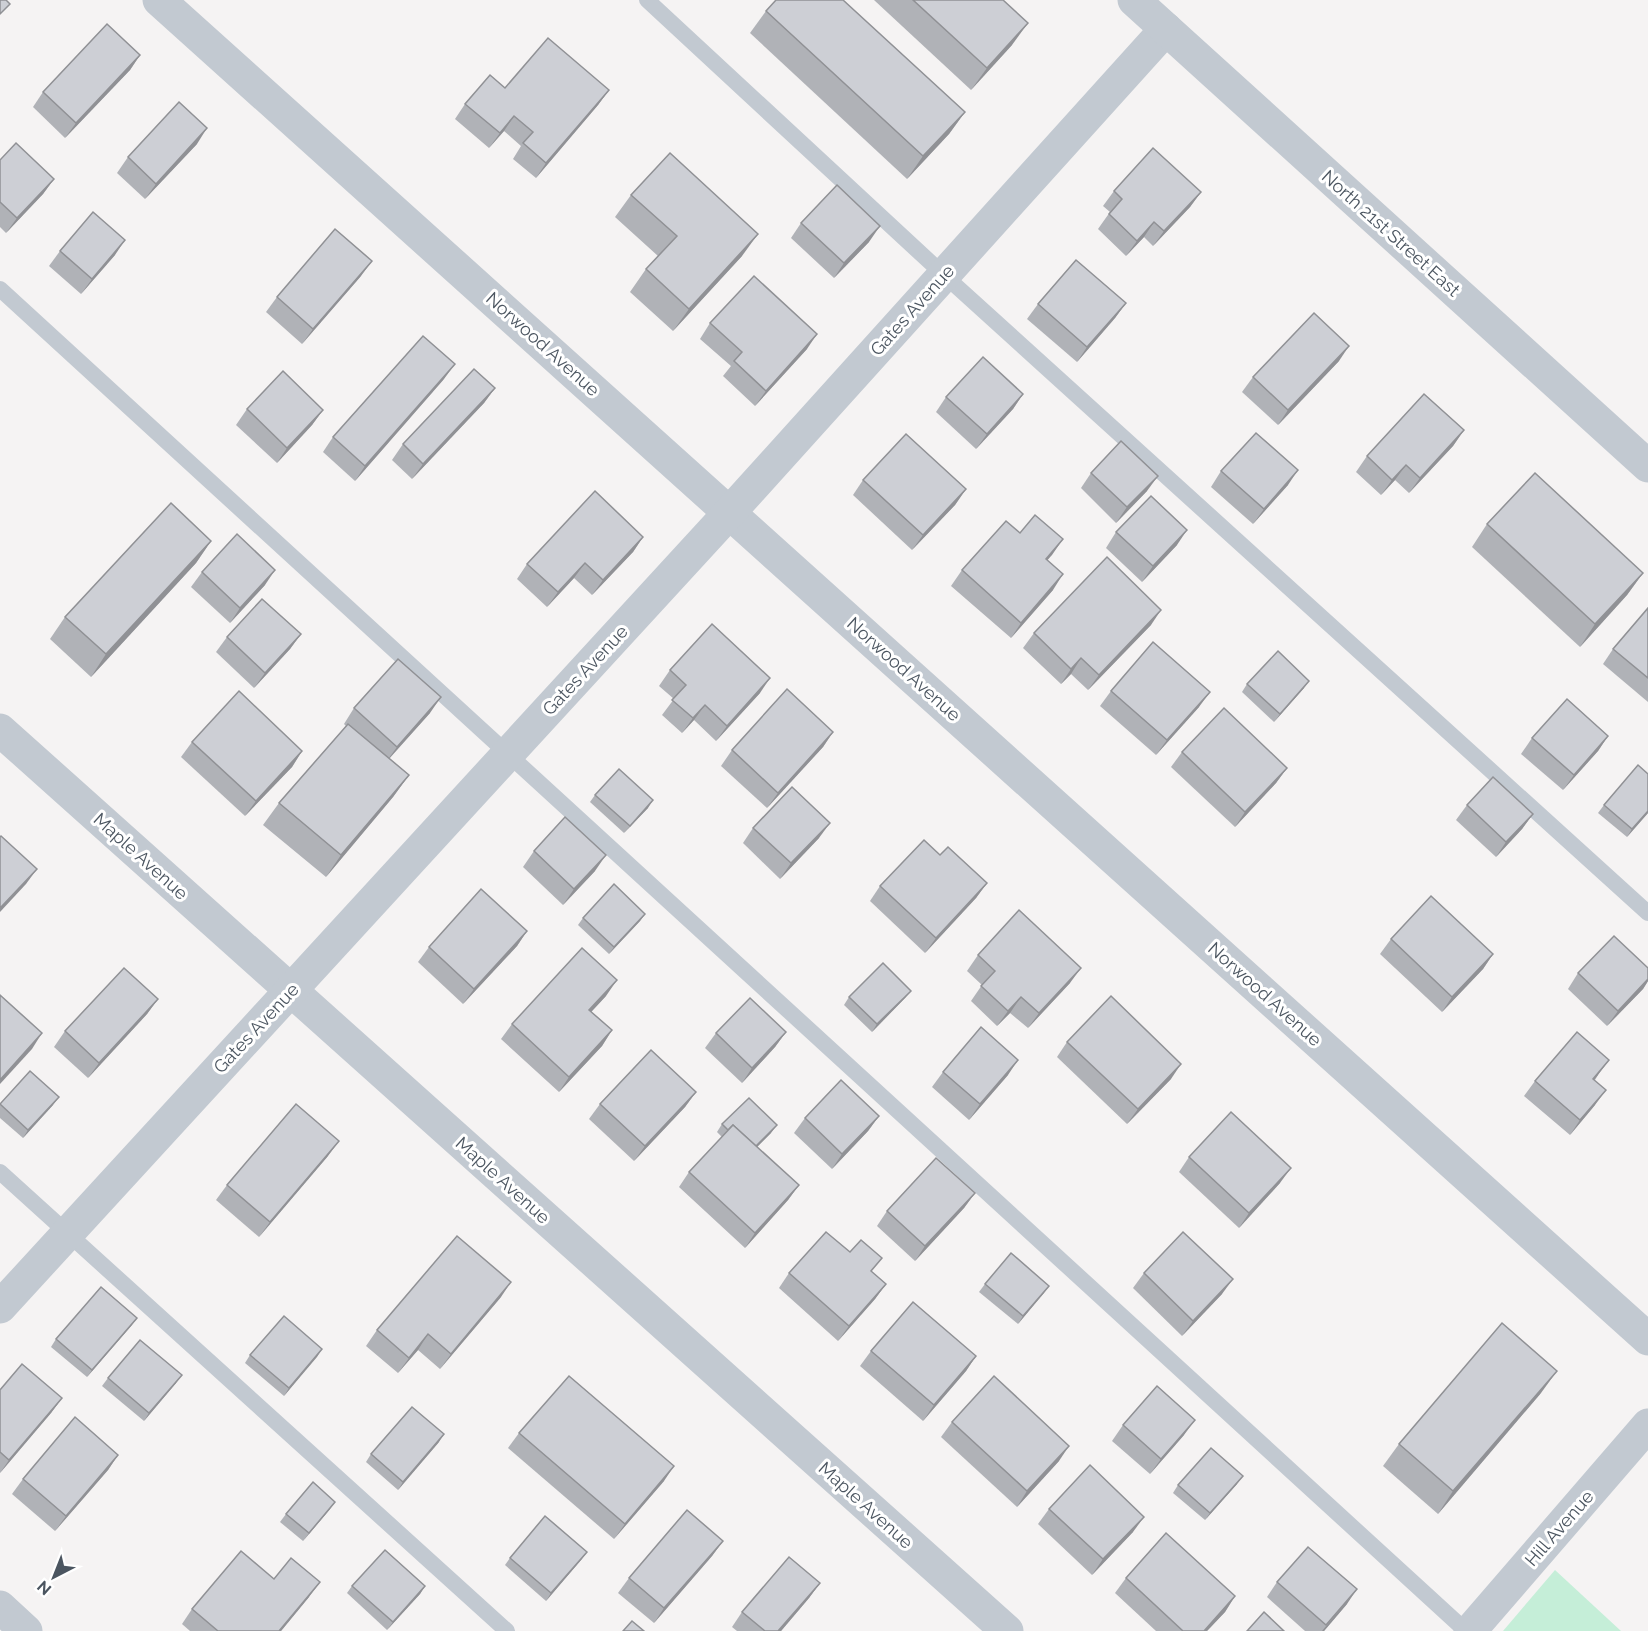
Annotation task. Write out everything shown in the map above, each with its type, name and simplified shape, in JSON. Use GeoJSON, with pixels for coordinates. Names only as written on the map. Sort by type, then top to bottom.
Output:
{"type":"FeatureCollection","features":[{"type":"Feature","properties":{"kind":"street","name":"Norwood Avenue"},"geometry":{"type":"LineString","coordinates":[[159,0],[1648,1340]]}},
{"type":"Feature","properties":{"kind":"street","name":"North 21st Street East"},"geometry":{"type":"LineString","coordinates":[[1134,0],[1648,466]]}},
{"type":"Feature","properties":{"kind":"street","name":"Gates Avenue"},"geometry":{"type":"LineString","coordinates":[[0,1307],[730,512],[1166,29]]}},
{"type":"Feature","properties":{"kind":"street","name":"Maple Avenue"},"geometry":{"type":"LineString","coordinates":[[0,730],[1007,1631]]}},
{"type":"Feature","properties":{"kind":"street","name":"Hill Avenue"},"geometry":{"type":"LineString","coordinates":[[1468,1631],[1648,1425]]}},
{"type":"Feature","properties":{"kind":"street"},"geometry":{"type":"LineString","coordinates":[[0,1607],[26,1631]]}},
{"type":"Feature","properties":{"kind":"lane"},"geometry":{"type":"LineString","coordinates":[[647,0],[944,275],[1648,913]]}},
{"type":"Feature","properties":{"kind":"lane"},"geometry":{"type":"LineString","coordinates":[[0,290],[1468,1631]]}},
{"type":"Feature","properties":{"kind":"lane"},"geometry":{"type":"LineString","coordinates":[[0,1172],[507,1631]]}},
{"type":"Feature","properties":{"kind":"green space"},"geometry":{"type":"Polygon","coordinates":[[[1555,1570],[1621,1631],[1503,1631],[1555,1570]]]}},
{"type":"Feature","properties":{"kind":"building"},"geometry":{"type":"Polygon","coordinates":[[[0,0],[6,0],[10,4],[0,14],[0,0]]]}},
{"type":"Feature","properties":{"kind":"building"},"geometry":{"type":"Polygon","coordinates":[[[776,0],[843,0],[965,112],[923,156],[766,11],[776,0]]]}},
{"type":"Feature","properties":{"kind":"building"},"geometry":{"type":"Polygon","coordinates":[[[913,0],[1003,0],[1028,23],[987,68],[913,0]]]}},
{"type":"Feature","properties":{"kind":"building"},"geometry":{"type":"Polygon","coordinates":[[[107,24],[140,55],[76,123],[43,92],[107,24]]]}},
{"type":"Feature","properties":{"kind":"building"},"geometry":{"type":"Polygon","coordinates":[[[548,38],[609,90],[546,163],[523,143],[533,132],[514,116],[500,133],[465,104],[490,75],[505,88],[548,38]]]}},
{"type":"Feature","properties":{"kind":"building"},"geometry":{"type":"Polygon","coordinates":[[[179,102],[207,128],[156,184],[128,157],[179,102]]]}},
{"type":"Feature","properties":{"kind":"building"},"geometry":{"type":"Polygon","coordinates":[[[16,143],[54,179],[17,218],[0,202],[0,160],[16,143]]]}},
{"type":"Feature","properties":{"kind":"building"},"geometry":{"type":"Polygon","coordinates":[[[1153,148],[1201,192],[1164,231],[1154,222],[1137,241],[1109,214],[1122,199],[1114,191],[1153,148]]]}},
{"type":"Feature","properties":{"kind":"building"},"geometry":{"type":"Polygon","coordinates":[[[670,153],[758,234],[689,309],[646,269],[677,236],[631,195],[670,153]]]}},
{"type":"Feature","properties":{"kind":"building"},"geometry":{"type":"Polygon","coordinates":[[[837,185],[880,226],[844,263],[801,223],[837,185]]]}},
{"type":"Feature","properties":{"kind":"building"},"geometry":{"type":"Polygon","coordinates":[[[93,212],[125,240],[92,279],[60,251],[93,212]]]}},
{"type":"Feature","properties":{"kind":"building"},"geometry":{"type":"Polygon","coordinates":[[[335,229],[372,261],[313,329],[277,297],[335,229]]]}},
{"type":"Feature","properties":{"kind":"building"},"geometry":{"type":"Polygon","coordinates":[[[1076,260],[1126,303],[1087,347],[1038,304],[1076,260]]]}},
{"type":"Feature","properties":{"kind":"building"},"geometry":{"type":"Polygon","coordinates":[[[754,276],[817,334],[766,391],[734,361],[742,352],[710,323],[754,276]]]}},
{"type":"Feature","properties":{"kind":"building"},"geometry":{"type":"Polygon","coordinates":[[[1314,313],[1349,346],[1288,410],[1253,377],[1314,313]]]}},
{"type":"Feature","properties":{"kind":"building"},"geometry":{"type":"Polygon","coordinates":[[[423,336],[455,364],[365,466],[333,437],[423,336]]]}},
{"type":"Feature","properties":{"kind":"building"},"geometry":{"type":"Polygon","coordinates":[[[983,357],[1023,394],[987,434],[946,397],[983,357]]]}},
{"type":"Feature","properties":{"kind":"building"},"geometry":{"type":"Polygon","coordinates":[[[474,369],[495,388],[423,464],[403,444],[474,369]]]}},
{"type":"Feature","properties":{"kind":"building"},"geometry":{"type":"Polygon","coordinates":[[[283,371],[323,410],[287,448],[247,409],[283,371]]]}},
{"type":"Feature","properties":{"kind":"building"},"geometry":{"type":"Polygon","coordinates":[[[1424,394],[1464,430],[1420,478],[1406,465],[1392,480],[1367,456],[1424,394]]]}},
{"type":"Feature","properties":{"kind":"building"},"geometry":{"type":"Polygon","coordinates":[[[1256,433],[1298,470],[1264,509],[1221,471],[1256,433]]]}},
{"type":"Feature","properties":{"kind":"building"},"geometry":{"type":"Polygon","coordinates":[[[906,434],[966,489],[923,535],[863,480],[906,434]]]}},
{"type":"Feature","properties":{"kind":"building"},"geometry":{"type":"Polygon","coordinates":[[[1121,441],[1158,476],[1127,507],[1091,473],[1121,441]]]}},
{"type":"Feature","properties":{"kind":"building"},"geometry":{"type":"Polygon","coordinates":[[[1535,473],[1643,573],[1595,624],[1487,524],[1535,473]]]}},
{"type":"Feature","properties":{"kind":"building"},"geometry":{"type":"Polygon","coordinates":[[[595,491],[643,537],[603,580],[585,563],[558,592],[527,564],[595,491]]]}},
{"type":"Feature","properties":{"kind":"building"},"geometry":{"type":"Polygon","coordinates":[[[1151,496],[1187,530],[1153,566],[1116,532],[1151,496]]]}},
{"type":"Feature","properties":{"kind":"building"},"geometry":{"type":"Polygon","coordinates":[[[171,503],[211,541],[106,654],[65,617],[171,503]]]}},
{"type":"Feature","properties":{"kind":"building"},"geometry":{"type":"Polygon","coordinates":[[[1035,515],[1063,539],[1046,559],[1063,574],[1021,623],[962,570],[1006,521],[1020,533],[1035,515]]]}},
{"type":"Feature","properties":{"kind":"building"},"geometry":{"type":"Polygon","coordinates":[[[237,534],[275,570],[240,608],[202,572],[237,534]]]}},
{"type":"Feature","properties":{"kind":"building"},"geometry":{"type":"Polygon","coordinates":[[[1107,557],[1161,610],[1099,675],[1081,658],[1071,669],[1034,633],[1107,557]]]}},
{"type":"Feature","properties":{"kind":"building"},"geometry":{"type":"Polygon","coordinates":[[[262,599],[301,634],[265,673],[227,637],[262,599]]]}},
{"type":"Feature","properties":{"kind":"building"},"geometry":{"type":"Polygon","coordinates":[[[1648,608],[1648,678],[1613,649],[1648,608]]]}},
{"type":"Feature","properties":{"kind":"building"},"geometry":{"type":"Polygon","coordinates":[[[712,624],[770,678],[727,726],[705,705],[693,718],[672,700],[686,685],[670,670],[712,624]]]}},
{"type":"Feature","properties":{"kind":"building"},"geometry":{"type":"Polygon","coordinates":[[[1153,642],[1210,692],[1167,740],[1111,691],[1153,642]]]}},
{"type":"Feature","properties":{"kind":"building"},"geometry":{"type":"Polygon","coordinates":[[[1278,651],[1309,681],[1280,714],[1247,684],[1278,651]]]}},
{"type":"Feature","properties":{"kind":"building"},"geometry":{"type":"Polygon","coordinates":[[[398,659],[441,697],[397,747],[354,708],[398,659]]]}},
{"type":"Feature","properties":{"kind":"building"},"geometry":{"type":"Polygon","coordinates":[[[787,689],[833,732],[778,793],[732,750],[787,689]]]}},
{"type":"Feature","properties":{"kind":"building"},"geometry":{"type":"Polygon","coordinates":[[[239,691],[302,751],[256,801],[192,742],[239,691]]]}},
{"type":"Feature","properties":{"kind":"building"},"geometry":{"type":"Polygon","coordinates":[[[1567,699],[1608,736],[1574,775],[1532,738],[1567,699]]]}},
{"type":"Feature","properties":{"kind":"building"},"geometry":{"type":"Polygon","coordinates":[[[1224,708],[1287,768],[1245,812],[1182,752],[1224,708]]]}},
{"type":"Feature","properties":{"kind":"building"},"geometry":{"type":"Polygon","coordinates":[[[348,724],[409,775],[341,855],[279,803],[348,724]]]}},
{"type":"Feature","properties":{"kind":"building"},"geometry":{"type":"Polygon","coordinates":[[[1638,765],[1648,774],[1648,811],[1632,829],[1604,805],[1638,765]]]}},
{"type":"Feature","properties":{"kind":"building"},"geometry":{"type":"Polygon","coordinates":[[[619,769],[653,800],[630,826],[595,795],[619,769]]]}},
{"type":"Feature","properties":{"kind":"building"},"geometry":{"type":"Polygon","coordinates":[[[1493,777],[1533,814],[1506,842],[1467,805],[1493,777]]]}},
{"type":"Feature","properties":{"kind":"building"},"geometry":{"type":"Polygon","coordinates":[[[792,787],[830,823],[791,863],[753,828],[792,787]]]}},
{"type":"Feature","properties":{"kind":"building"},"geometry":{"type":"Polygon","coordinates":[[[565,817],[606,855],[574,889],[534,851],[565,817]]]}},
{"type":"Feature","properties":{"kind":"building"},"geometry":{"type":"Polygon","coordinates":[[[0,837],[37,869],[0,908],[0,837]]]}},
{"type":"Feature","properties":{"kind":"building"},"geometry":{"type":"Polygon","coordinates":[[[924,840],[940,855],[948,847],[987,883],[936,938],[880,886],[924,840]]]}},
{"type":"Feature","properties":{"kind":"building"},"geometry":{"type":"Polygon","coordinates":[[[614,884],[645,914],[614,947],[583,918],[614,884]]]}},
{"type":"Feature","properties":{"kind":"building"},"geometry":{"type":"Polygon","coordinates":[[[481,889],[527,931],[474,989],[429,947],[481,889]]]}},
{"type":"Feature","properties":{"kind":"building"},"geometry":{"type":"Polygon","coordinates":[[[1431,896],[1493,954],[1452,997],[1391,939],[1431,896]]]}},
{"type":"Feature","properties":{"kind":"building"},"geometry":{"type":"Polygon","coordinates":[[[1019,910],[1081,968],[1039,1013],[1021,997],[1008,1011],[981,986],[995,971],[978,955],[1019,910]]]}},
{"type":"Feature","properties":{"kind":"building"},"geometry":{"type":"Polygon","coordinates":[[[1614,936],[1648,968],[1648,979],[1618,1011],[1578,973],[1614,936]]]}},
{"type":"Feature","properties":{"kind":"building"},"geometry":{"type":"Polygon","coordinates":[[[582,948],[617,980],[589,1010],[612,1030],[569,1077],[512,1024],[582,948]]]}},
{"type":"Feature","properties":{"kind":"building"},"geometry":{"type":"Polygon","coordinates":[[[883,963],[911,991],[877,1024],[849,997],[883,963]]]}},
{"type":"Feature","properties":{"kind":"building"},"geometry":{"type":"Polygon","coordinates":[[[124,968],[158,999],[99,1063],[65,1031],[124,968]]]}},
{"type":"Feature","properties":{"kind":"building"},"geometry":{"type":"Polygon","coordinates":[[[0,995],[42,1033],[0,1080],[0,995]]]}},
{"type":"Feature","properties":{"kind":"building"},"geometry":{"type":"Polygon","coordinates":[[[1111,996],[1181,1064],[1138,1109],[1067,1042],[1111,996]]]}},
{"type":"Feature","properties":{"kind":"building"},"geometry":{"type":"Polygon","coordinates":[[[750,998],[786,1032],[752,1068],[716,1033],[750,998]]]}},
{"type":"Feature","properties":{"kind":"building"},"geometry":{"type":"Polygon","coordinates":[[[981,1027],[1018,1060],[980,1104],[943,1072],[981,1027]]]}},
{"type":"Feature","properties":{"kind":"building"},"geometry":{"type":"Polygon","coordinates":[[[1577,1032],[1609,1060],[1593,1079],[1606,1090],[1580,1120],[1535,1081],[1577,1032]]]}},
{"type":"Feature","properties":{"kind":"building"},"geometry":{"type":"Polygon","coordinates":[[[651,1050],[696,1092],[645,1146],[600,1104],[651,1050]]]}},
{"type":"Feature","properties":{"kind":"building"},"geometry":{"type":"Polygon","coordinates":[[[30,1071],[59,1097],[28,1130],[0,1104],[30,1071]]]}},
{"type":"Feature","properties":{"kind":"building"},"geometry":{"type":"Polygon","coordinates":[[[841,1080],[879,1116],[842,1154],[805,1118],[841,1080]]]}},
{"type":"Feature","properties":{"kind":"building"},"geometry":{"type":"Polygon","coordinates":[[[749,1098],[777,1125],[756,1146],[733,1125],[728,1130],[722,1124],[749,1098]]]}},
{"type":"Feature","properties":{"kind":"building"},"geometry":{"type":"Polygon","coordinates":[[[296,1104],[339,1141],[270,1222],[227,1185],[296,1104]]]}},
{"type":"Feature","properties":{"kind":"building"},"geometry":{"type":"Polygon","coordinates":[[[1231,1112],[1291,1168],[1249,1213],[1189,1157],[1231,1112]]]}},
{"type":"Feature","properties":{"kind":"building"},"geometry":{"type":"Polygon","coordinates":[[[733,1125],[799,1185],[755,1233],[689,1172],[733,1125]]]}},
{"type":"Feature","properties":{"kind":"building"},"geometry":{"type":"Polygon","coordinates":[[[936,1158],[975,1193],[925,1246],[887,1211],[936,1158]]]}},
{"type":"Feature","properties":{"kind":"building"},"geometry":{"type":"Polygon","coordinates":[[[826,1232],[850,1252],[861,1240],[882,1258],[871,1271],[886,1284],[849,1326],[789,1273],[826,1232]]]}},
{"type":"Feature","properties":{"kind":"building"},"geometry":{"type":"Polygon","coordinates":[[[1183,1232],[1233,1279],[1193,1321],[1144,1273],[1183,1232]]]}},
{"type":"Feature","properties":{"kind":"building"},"geometry":{"type":"Polygon","coordinates":[[[457,1236],[511,1282],[451,1354],[428,1334],[409,1358],[377,1330],[457,1236]]]}},
{"type":"Feature","properties":{"kind":"building"},"geometry":{"type":"Polygon","coordinates":[[[1011,1253],[1049,1286],[1023,1316],[985,1284],[1011,1253]]]}},
{"type":"Feature","properties":{"kind":"building"},"geometry":{"type":"Polygon","coordinates":[[[101,1287],[137,1318],[92,1370],[56,1339],[101,1287]]]}},
{"type":"Feature","properties":{"kind":"building"},"geometry":{"type":"Polygon","coordinates":[[[913,1302],[976,1356],[934,1405],[871,1351],[913,1302]]]}},
{"type":"Feature","properties":{"kind":"building"},"geometry":{"type":"Polygon","coordinates":[[[284,1316],[322,1349],[289,1388],[250,1355],[284,1316]]]}},
{"type":"Feature","properties":{"kind":"building"},"geometry":{"type":"Polygon","coordinates":[[[1502,1323],[1557,1371],[1453,1491],[1399,1444],[1502,1323]]]}},
{"type":"Feature","properties":{"kind":"building"},"geometry":{"type":"Polygon","coordinates":[[[140,1340],[182,1375],[149,1413],[108,1378],[140,1340]]]}},
{"type":"Feature","properties":{"kind":"building"},"geometry":{"type":"Polygon","coordinates":[[[22,1364],[62,1398],[9,1460],[0,1452],[0,1390],[22,1364]]]}},
{"type":"Feature","properties":{"kind":"building"},"geometry":{"type":"Polygon","coordinates":[[[569,1376],[674,1466],[625,1524],[519,1433],[569,1376]]]}},
{"type":"Feature","properties":{"kind":"building"},"geometry":{"type":"Polygon","coordinates":[[[994,1376],[1069,1446],[1027,1491],[952,1422],[994,1376]]]}},
{"type":"Feature","properties":{"kind":"building"},"geometry":{"type":"Polygon","coordinates":[[[1157,1386],[1195,1420],[1161,1459],[1123,1425],[1157,1386]]]}},
{"type":"Feature","properties":{"kind":"building"},"geometry":{"type":"Polygon","coordinates":[[[412,1407],[444,1434],[403,1482],[371,1454],[412,1407]]]}},
{"type":"Feature","properties":{"kind":"building"},"geometry":{"type":"Polygon","coordinates":[[[75,1417],[118,1455],[66,1516],[23,1479],[75,1417]]]}},
{"type":"Feature","properties":{"kind":"building"},"geometry":{"type":"Polygon","coordinates":[[[1211,1448],[1243,1476],[1210,1513],[1178,1485],[1211,1448]]]}},
{"type":"Feature","properties":{"kind":"building"},"geometry":{"type":"Polygon","coordinates":[[[1090,1465],[1144,1517],[1103,1559],[1049,1509],[1090,1465]]]}},
{"type":"Feature","properties":{"kind":"building"},"geometry":{"type":"Polygon","coordinates":[[[313,1482],[335,1502],[309,1533],[286,1514],[313,1482]]]}},
{"type":"Feature","properties":{"kind":"building"},"geometry":{"type":"Polygon","coordinates":[[[687,1510],[723,1541],[664,1608],[629,1578],[687,1510]]]}},
{"type":"Feature","properties":{"kind":"building"},"geometry":{"type":"Polygon","coordinates":[[[545,1516],[587,1552],[551,1593],[510,1558],[545,1516]]]}},
{"type":"Feature","properties":{"kind":"building"},"geometry":{"type":"Polygon","coordinates":[[[1166,1533],[1235,1596],[1204,1631],[1183,1631],[1126,1578],[1166,1533]]]}},
{"type":"Feature","properties":{"kind":"building"},"geometry":{"type":"Polygon","coordinates":[[[1308,1547],[1357,1589],[1326,1625],[1277,1582],[1308,1547]]]}},
{"type":"Feature","properties":{"kind":"building"},"geometry":{"type":"Polygon","coordinates":[[[385,1550],[425,1586],[393,1622],[352,1586],[385,1550]]]}},
{"type":"Feature","properties":{"kind":"building"},"geometry":{"type":"Polygon","coordinates":[[[241,1551],[274,1579],[291,1558],[320,1582],[279,1631],[218,1631],[192,1609],[241,1551]]]}},
{"type":"Feature","properties":{"kind":"building"},"geometry":{"type":"Polygon","coordinates":[[[789,1557],[820,1583],[778,1631],[765,1631],[742,1612],[789,1557]]]}},
{"type":"Feature","properties":{"kind":"building"},"geometry":{"type":"Polygon","coordinates":[[[1264,1612],[1284,1631],[1247,1631],[1264,1612]]]}},
{"type":"Feature","properties":{"kind":"building"},"geometry":{"type":"Polygon","coordinates":[[[632,1621],[644,1631],[623,1631],[632,1621]]]}}]}
